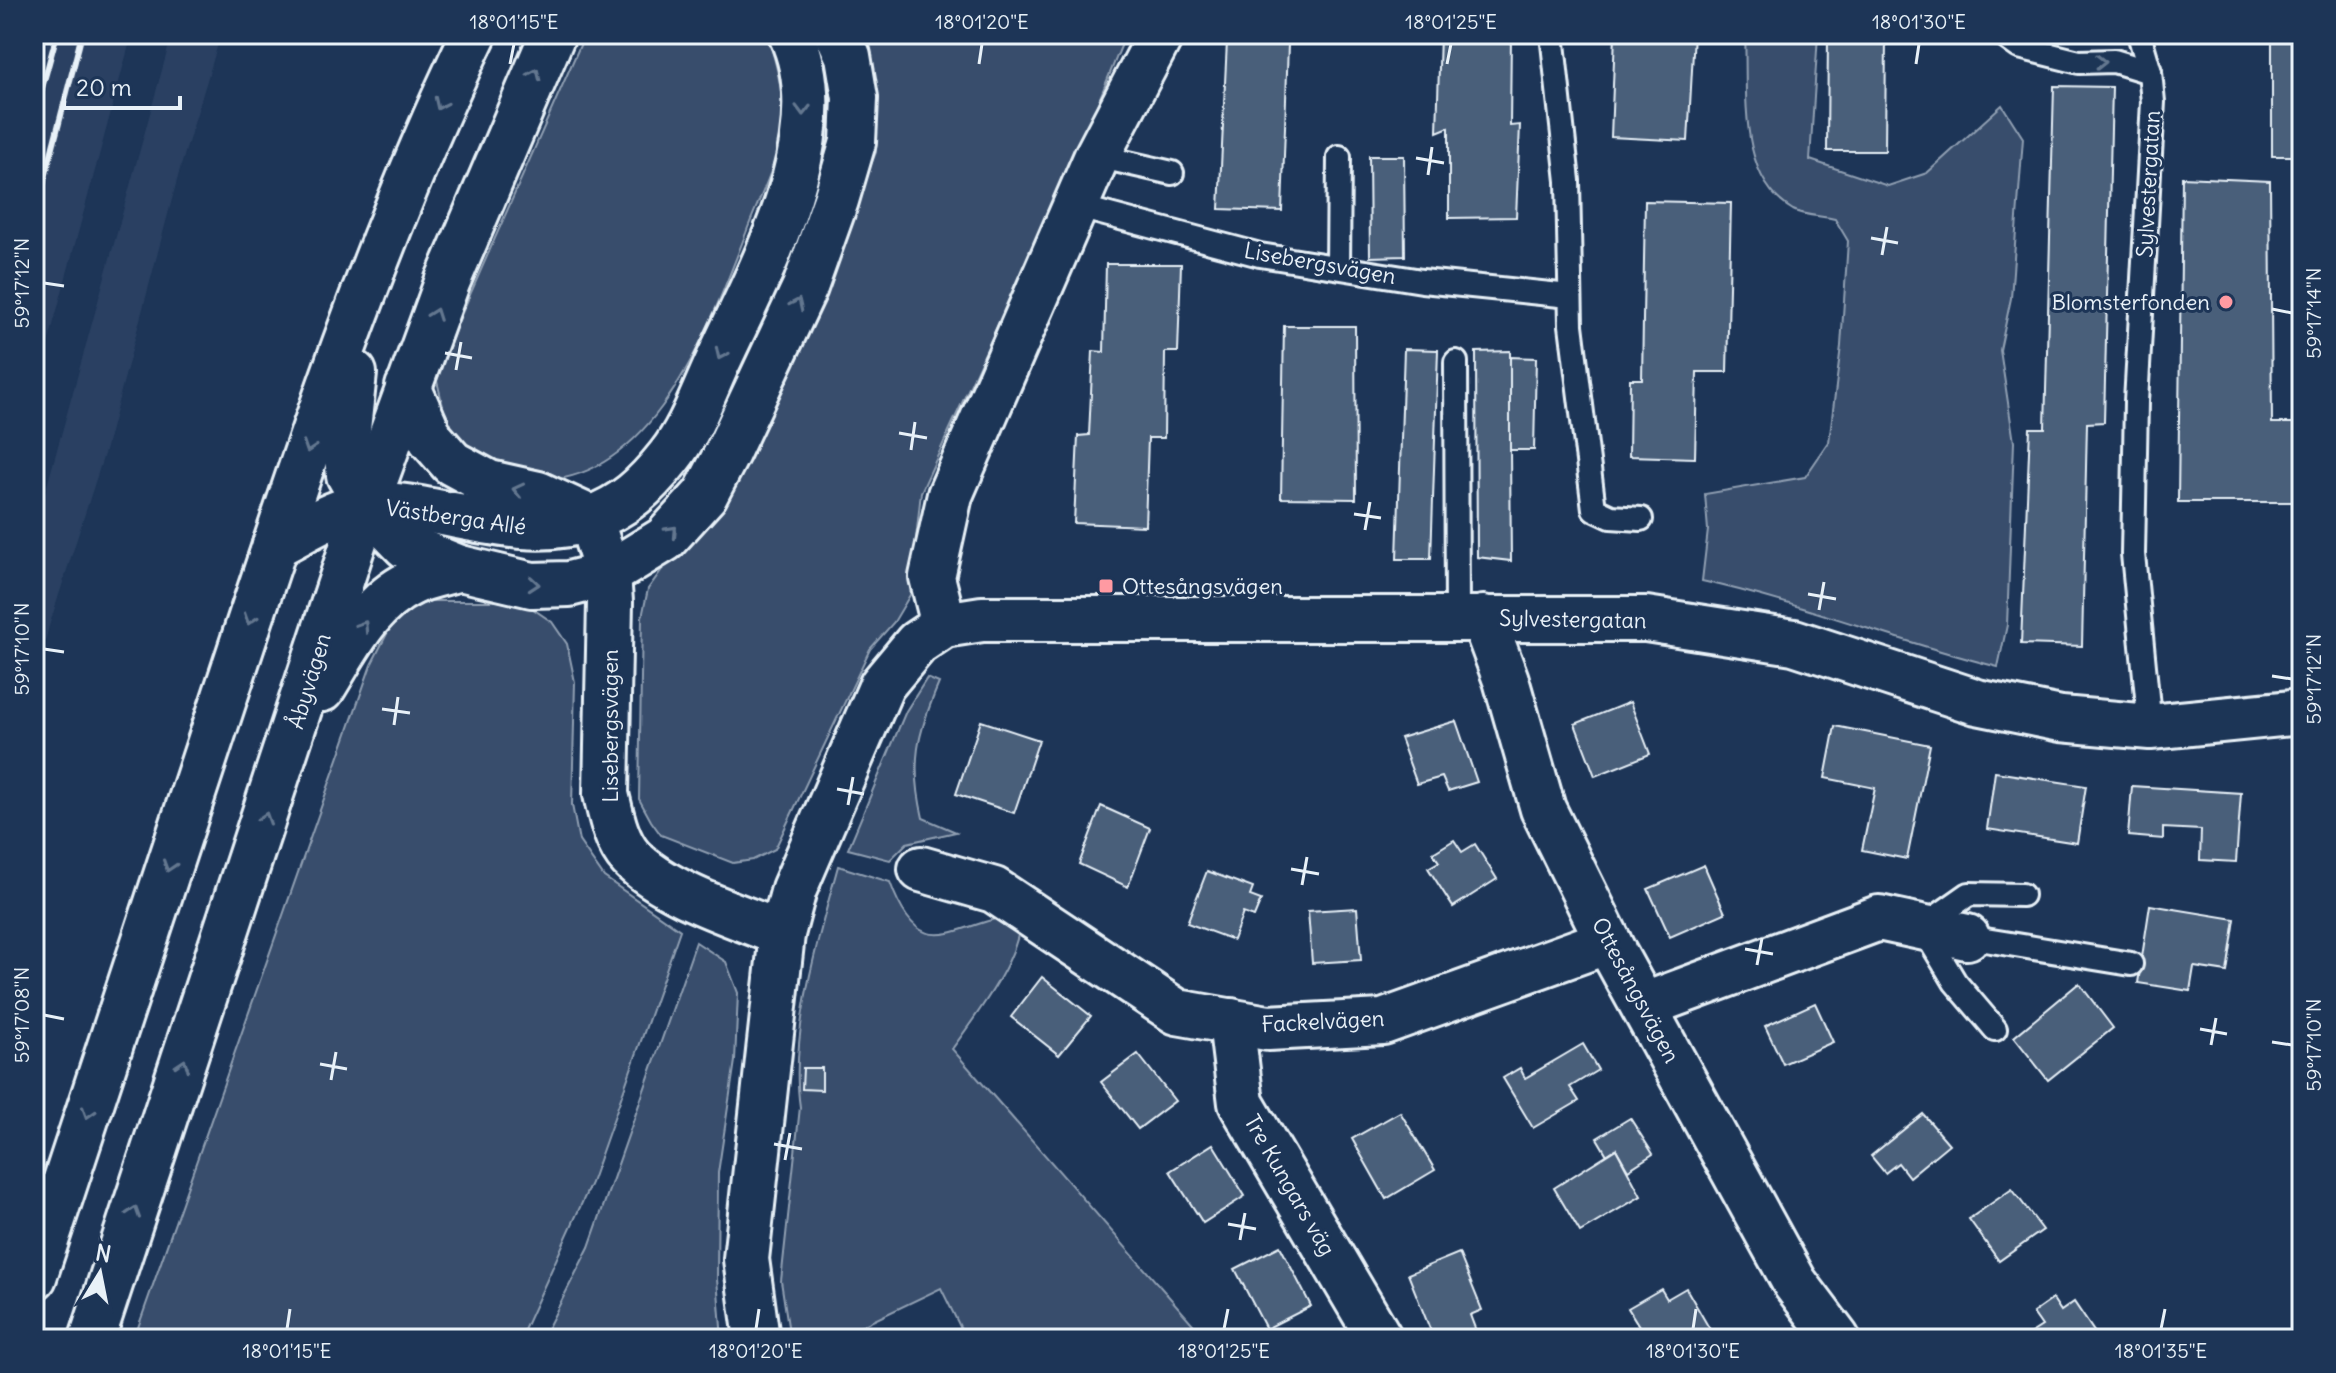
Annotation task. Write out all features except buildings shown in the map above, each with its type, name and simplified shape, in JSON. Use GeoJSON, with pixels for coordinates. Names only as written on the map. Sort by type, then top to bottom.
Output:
{"type":"FeatureCollection","features":[{"type":"Feature","properties":{"kind":"street"},"geometry":{"type":"LineString","coordinates":[[34,1277],[275,545],[363,294],[435,115],[474,34]]}},
{"type":"Feature","properties":{"kind":"street","name":"Åbyvägen"},"geometry":{"type":"LineString","coordinates":[[92,1339],[366,505],[448,280],[553,34]]}},
{"type":"Feature","properties":{"kind":"street","name":"Västberga Allé"},"geometry":{"type":"LineString","coordinates":[[366,505],[436,509],[530,528],[562,527],[617,508],[639,492],[672,454],[773,241],[794,180],[803,136],[803,85],[797,47],[791,34]]}},
{"type":"Feature","properties":{"kind":"street","name":"Västberga Allé"},"geometry":{"type":"LineString","coordinates":[[366,505],[406,546],[460,568],[532,585],[569,584],[608,574],[665,539],[705,495],[805,287],[853,142],[855,98],[848,56],[838,34]]}},
{"type":"Feature","properties":{"kind":"street"},"geometry":{"type":"LineString","coordinates":[[757,1339],[746,1259],[782,934],[806,860],[882,685],[917,643],[963,622],[932,577],[950,495],[1097,156],[1161,34]]}},
{"type":"Feature","properties":{"kind":"street"},"geometry":{"type":"LineString","coordinates":[[275,545],[366,505],[349,475],[346,448],[363,294]]}},
{"type":"Feature","properties":{"kind":"street"},"geometry":{"type":"LineString","coordinates":[[408,387],[431,439],[452,463],[489,483],[538,494],[590,518]]}},
{"type":"Feature","properties":{"kind":"street","name":"Lisebergsvägen"},"geometry":{"type":"LineString","coordinates":[[590,518],[608,574],[606,794],[614,828],[630,857],[660,878],[703,902],[782,934]]}},
{"type":"Feature","properties":{"kind":"street"},"geometry":{"type":"LineString","coordinates":[[291,739],[370,614],[411,582],[460,568]]}},
{"type":"Feature","properties":{"kind":"street","name":"Ottesångsvägen"},"geometry":{"type":"LineString","coordinates":[[1470,618],[1506,680],[1543,809],[1608,941],[1795,1283],[1837,1339]]}},
{"type":"Feature","properties":{"kind":"street","name":"Sylvestergatan"},"geometry":{"type":"LineString","coordinates":[[963,622],[1646,619],[1717,627],[1794,642],[1977,702],[2061,719],[2150,727],[2302,712]]}},
{"type":"Feature","properties":{"kind":"street","name":"Fackelvägen"},"geometry":{"type":"LineString","coordinates":[[921,869],[994,890],[1177,1012],[1268,1028],[1383,1022],[1608,941]]}},
{"type":"Feature","properties":{"kind":"street"},"geometry":{"type":"LineString","coordinates":[[1645,1005],[1879,918],[1967,937]]}},
{"type":"Feature","properties":{"kind":"street","name":"Tre Kungars väg"},"geometry":{"type":"LineString","coordinates":[[1231,1021],[1241,1103],[1380,1339]]}},
{"type":"Feature","properties":{"kind":"lane"},"geometry":{"type":"LineString","coordinates":[[1552,34],[1568,181],[1570,296],[1594,509],[1611,517],[1641,519]]}},
{"type":"Feature","properties":{"kind":"lane"},"geometry":{"type":"LineString","coordinates":[[2001,34],[2019,47],[2079,62],[2114,61],[2150,72]]}},
{"type":"Feature","properties":{"kind":"lane","name":"Sylvestergatan"},"geometry":{"type":"LineString","coordinates":[[2139,34],[2150,72],[2153,102],[2136,402],[2133,554],[2150,727]]}},
{"type":"Feature","properties":{"kind":"lane"},"geometry":{"type":"LineString","coordinates":[[1097,156],[1172,173]]}},
{"type":"Feature","properties":{"kind":"lane"},"geometry":{"type":"LineString","coordinates":[[1338,267],[1339,157]]}},
{"type":"Feature","properties":{"kind":"lane","name":"Lisebergsvägen"},"geometry":{"type":"LineString","coordinates":[[1075,206],[1260,255],[1422,281],[1570,296]]}},
{"type":"Feature","properties":{"kind":"lane"},"geometry":{"type":"LineString","coordinates":[[1456,362],[1470,618]]}},
{"type":"Feature","properties":{"kind":"lane"},"geometry":{"type":"LineString","coordinates":[[1995,1029],[1955,982],[1922,927],[1969,894],[2022,895]]}},
{"type":"Feature","properties":{"kind":"lane"},"geometry":{"type":"LineString","coordinates":[[1967,937],[2131,964]]}},
{"type":"Feature","properties":{"kind":"shaded area"},"geometry":{"type":"Polygon","coordinates":[[[34,34],[132,34],[34,395],[34,34]]]}},
{"type":"Feature","properties":{"kind":"shaded area"},"geometry":{"type":"Polygon","coordinates":[[[172,34],[221,34],[180,169],[105,451],[49,626],[34,684],[34,533],[172,34]]]}},
{"type":"Feature","properties":{"kind":"shaded area"},"geometry":{"type":"Polygon","coordinates":[[[585,34],[767,34],[782,105],[780,142],[713,314],[667,400],[637,435],[603,463],[563,478],[516,479],[492,467],[450,436],[437,381],[458,322],[585,34]]]}},
{"type":"Feature","properties":{"kind":"shaded area"},"geometry":{"type":"Polygon","coordinates":[[[870,34],[1126,34],[1082,142],[921,492],[910,595],[894,622],[870,649],[775,849],[753,860],[733,863],[661,835],[639,799],[642,617],[648,589],[668,561],[856,201],[876,152],[870,34]]]}},
{"type":"Feature","properties":{"kind":"shaded area"},"geometry":{"type":"Polygon","coordinates":[[[1745,34],[1818,34],[1810,160],[1888,186],[1927,173],[2002,105],[2023,138],[2011,298],[2000,350],[2014,442],[2007,625],[1998,667],[1776,600],[1702,581],[1708,530],[1705,494],[1805,477],[1829,442],[1841,346],[1848,241],[1835,219],[1793,210],[1775,195],[1762,176],[1754,155],[1746,106],[1745,34]]]}},
{"type":"Feature","properties":{"kind":"shaded area"},"geometry":{"type":"Polygon","coordinates":[[[431,601],[498,601],[533,609],[552,622],[567,644],[575,682],[572,805],[579,841],[604,877],[680,930],[591,1183],[520,1339],[134,1339],[371,665],[397,614],[431,601]]]}},
{"type":"Feature","properties":{"kind":"shaded area"},"geometry":{"type":"Polygon","coordinates":[[[927,678],[939,683],[925,718],[918,749],[919,798],[923,818],[956,832],[907,843],[890,860],[848,849],[906,711],[927,678]]]}},
{"type":"Feature","properties":{"kind":"shaded area"},"geometry":{"type":"Polygon","coordinates":[[[838,866],[890,882],[902,909],[915,926],[928,933],[943,934],[1020,914],[1019,930],[1006,966],[985,1003],[952,1049],[1206,1339],[966,1339],[941,1288],[835,1339],[790,1339],[781,1281],[800,1107],[798,1079],[802,1017],[838,866]]]}},
{"type":"Feature","properties":{"kind":"shaded area"},"geometry":{"type":"Polygon","coordinates":[[[696,942],[726,962],[738,993],[735,1061],[718,1173],[717,1279],[722,1339],[542,1339],[589,1247],[696,942]]]}},
{"type":"Feature","properties":{"kind":"railway"},"geometry":{"type":"LineString","coordinates":[[34,117],[57,34]]}},
{"type":"Feature","properties":{"kind":"railway"},"geometry":{"type":"LineString","coordinates":[[34,220],[82,34]]}},
{"type":"Feature","properties":{"kind":"place","name":"Blomsterfonden"},"geometry":{"type":"Point","coordinates":[2226,302]}},
{"type":"Feature","properties":{"kind":"place","name":"Ottesångsvägen"},"geometry":{"type":"Point","coordinates":[1106,586]}}]}
